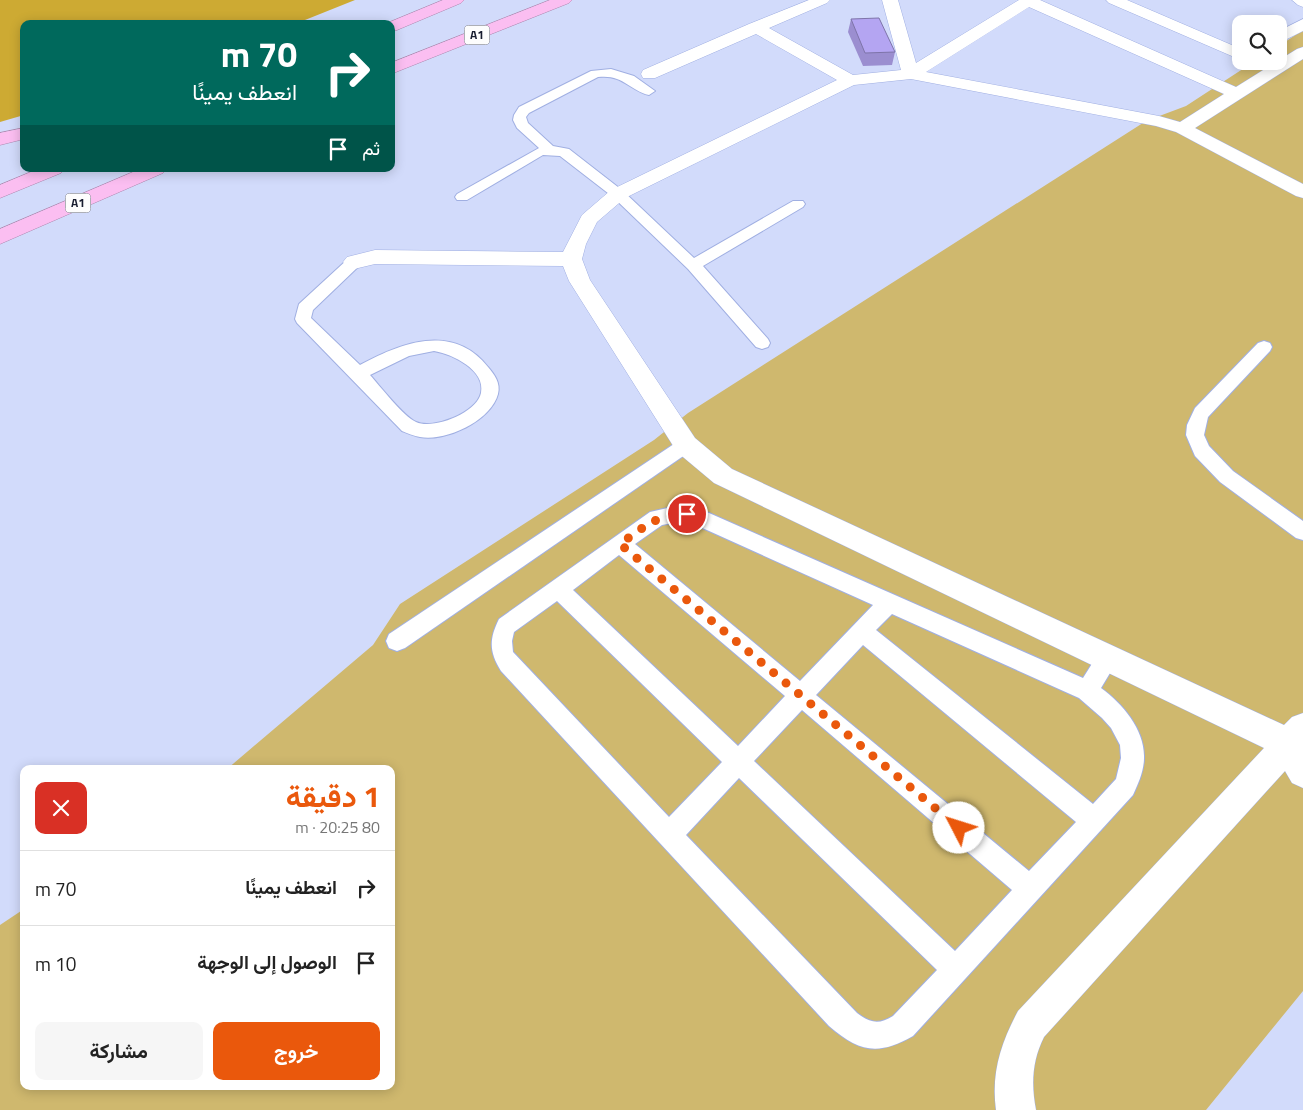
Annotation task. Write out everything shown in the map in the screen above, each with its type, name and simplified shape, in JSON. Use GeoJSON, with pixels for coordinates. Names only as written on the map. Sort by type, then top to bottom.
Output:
{"type":"FeatureCollection","features":[{"type":"Feature","properties":{"kind":"highway"},"geometry":{"type":"LineString","coordinates":[[395,25],[456,0]]}},
{"type":"Feature","properties":{"kind":"highway","name":"A1"},"geometry":{"type":"LineString","coordinates":[[395,67],[564,0]]}},
{"type":"Feature","properties":{"kind":"highway"},"geometry":{"type":"LineString","coordinates":[[0,139],[20,134]]}},
{"type":"Feature","properties":{"kind":"highway"},"geometry":{"type":"LineString","coordinates":[[0,192],[47,172]]}},
{"type":"Feature","properties":{"kind":"highway","name":"A1"},"geometry":{"type":"LineString","coordinates":[[0,237],[149,172]]}},
{"type":"Feature","properties":{"kind":"street"},"geometry":{"type":"LineString","coordinates":[[649,74],[755,27],[822,0]]}},
{"type":"Feature","properties":{"kind":"street"},"geometry":{"type":"LineString","coordinates":[[890,0],[911,74]]}},
{"type":"Feature","properties":{"kind":"street"},"geometry":{"type":"LineString","coordinates":[[911,74],[1027,0],[1238,94]]}},
{"type":"Feature","properties":{"kind":"street"},"geometry":{"type":"LineString","coordinates":[[1114,0],[1232,51]]}},
{"type":"Feature","properties":{"kind":"street"},"geometry":{"type":"LineString","coordinates":[[1287,33],[1303,24]]}},
{"type":"Feature","properties":{"kind":"street"},"geometry":{"type":"LineString","coordinates":[[755,27],[850,80]]}},
{"type":"Feature","properties":{"kind":"street"},"geometry":{"type":"LineString","coordinates":[[1287,62],[1303,52]]}},
{"type":"Feature","properties":{"kind":"street"},"geometry":{"type":"LineString","coordinates":[[1182,128],[1274,70]]}},
{"type":"Feature","properties":{"kind":"street"},"geometry":{"type":"LineString","coordinates":[[1016,1110],[1013,1077],[1017,1050],[1031,1024],[1298,748],[723,476],[686,445],[580,282],[571,259],[576,244],[590,218],[618,194],[850,80],[911,74],[1130,114],[1182,128],[1303,192]]}},
{"type":"Feature","properties":{"kind":"street"},"geometry":{"type":"LineString","coordinates":[[354,262],[375,257],[571,259]]}},
{"type":"Feature","properties":{"kind":"lane"},"geometry":{"type":"LineString","coordinates":[[549,150],[522,125],[519,120],[524,110],[595,74],[604,72],[621,74],[649,91]]}},
{"type":"Feature","properties":{"kind":"lane"},"geometry":{"type":"LineString","coordinates":[[462,197],[531,156],[549,150],[564,152],[618,194],[693,265],[762,343]]}},
{"type":"Feature","properties":{"kind":"lane"},"geometry":{"type":"LineString","coordinates":[[693,265],[798,204]]}},
{"type":"Feature","properties":{"kind":"lane"},"geometry":{"type":"LineString","coordinates":[[354,262],[305,308],[302,314],[303,319],[409,428],[422,430],[448,428],[460,423],[481,408],[488,399],[491,388],[490,379],[484,370],[467,356],[453,348],[434,345],[415,347],[396,353],[358,374]]}},
{"type":"Feature","properties":{"kind":"lane"},"geometry":{"type":"LineString","coordinates":[[1264,347],[1201,413],[1195,424],[1196,438],[1202,453],[1215,468],[1303,532]]}},
{"type":"Feature","properties":{"kind":"lane"},"geometry":{"type":"LineString","coordinates":[[397,641],[686,445]]}},
{"type":"Feature","properties":{"kind":"lane"},"geometry":{"type":"LineString","coordinates":[[672,514],[687,514],[702,519],[1088,692],[1102,701],[1126,728],[1132,744],[1133,760],[1131,774],[1125,787],[903,1026],[890,1035],[874,1036],[862,1033],[839,1016],[509,664],[501,652],[500,639],[506,626],[558,589],[657,518],[672,514]]}},
{"type":"Feature","properties":{"kind":"lane"},"geometry":{"type":"LineString","coordinates":[[620,544],[1030,889]]}},
{"type":"Feature","properties":{"kind":"lane"},"geometry":{"type":"LineString","coordinates":[[558,589],[956,970]]}},
{"type":"Feature","properties":{"kind":"lane"},"geometry":{"type":"LineString","coordinates":[[670,834],[888,603]]}},
{"type":"Feature","properties":{"kind":"lane"},"geometry":{"type":"LineString","coordinates":[[862,631],[1093,820]]}},
{"type":"Feature","properties":{"kind":"lane"},"geometry":{"type":"LineString","coordinates":[[1088,692],[1108,658]]}},
{"type":"Feature","properties":{"kind":"shaded area"},"geometry":{"type":"Polygon","coordinates":[[[0,0],[355,0],[305,20],[20,20],[20,116],[0,122],[0,0]]]}},
{"type":"Feature","properties":{"kind":"shaded area"},"geometry":{"type":"Polygon","coordinates":[[[1303,30],[1303,991],[1206,1110],[0,1110],[0,925],[20,912],[20,1090],[395,1090],[395,765],[232,765],[373,645],[400,604],[654,440],[688,413],[1146,121],[1186,106],[1241,70],[1287,70],[1287,41],[1303,30]]]}},
{"type":"Feature","properties":{"kind":"building"},"geometry":{"type":"Polygon","coordinates":[[[879,18],[895,52],[865,53],[851,19],[879,18]]]}},
{"type":"Feature","properties":{"kind":"route"},"geometry":{"type":"LineString","coordinates":[[687,514],[672,514],[657,518],[620,544],[959,828]]}}]}
